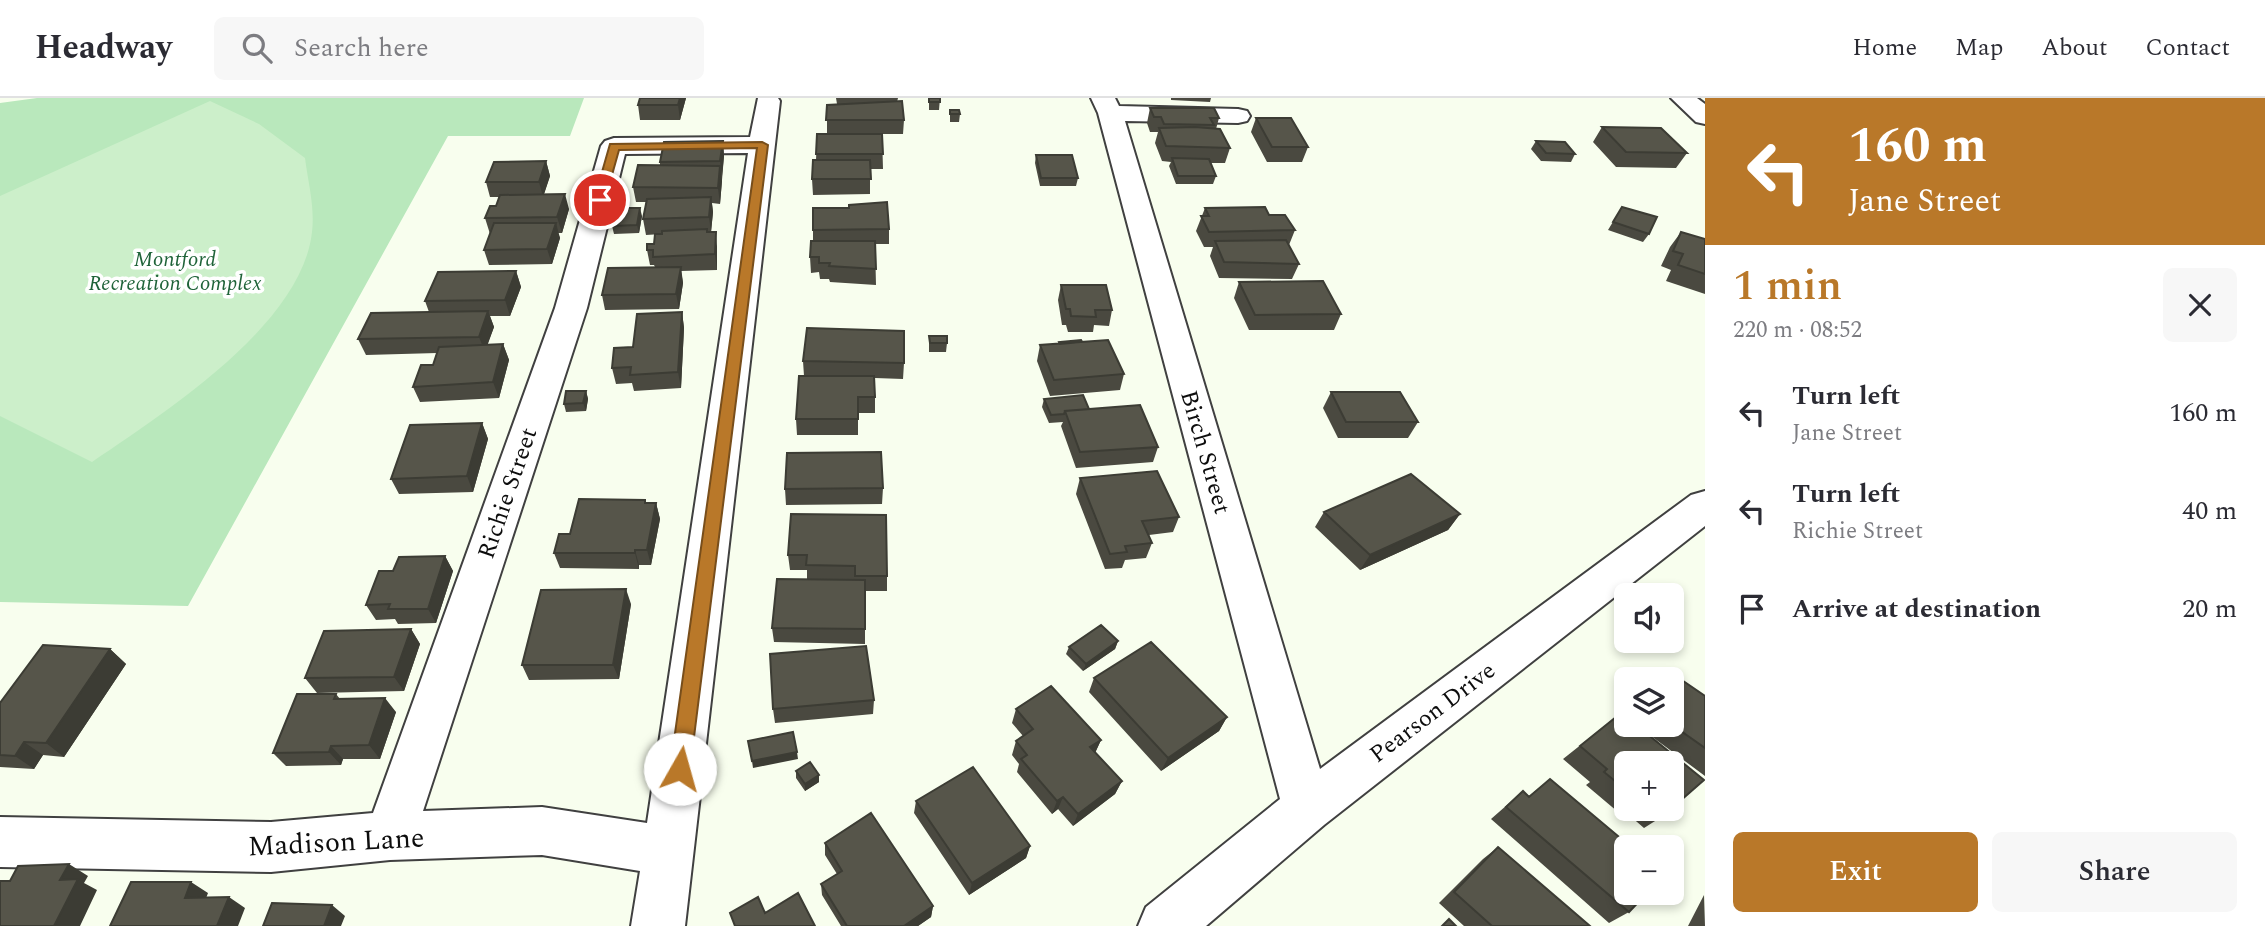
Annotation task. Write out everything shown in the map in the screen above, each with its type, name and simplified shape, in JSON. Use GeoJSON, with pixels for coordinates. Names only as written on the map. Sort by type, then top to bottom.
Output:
{"type":"FeatureCollection","features":[{"type":"Feature","properties":{"kind":"street"},"geometry":{"type":"LineString","coordinates":[[1683,98],[1705,117]]}},
{"type":"Feature","properties":{"kind":"street"},"geometry":{"type":"LineString","coordinates":[[658,926],[768,101]]}},
{"type":"Feature","properties":{"kind":"street"},"geometry":{"type":"LineString","coordinates":[[1106,105],[1238,116]]}},
{"type":"Feature","properties":{"kind":"street","name":"Birch Street"},"geometry":{"type":"LineString","coordinates":[[1106,105],[1307,808]]}},
{"type":"Feature","properties":{"kind":"street","name":"Richie Street"},"geometry":{"type":"LineString","coordinates":[[390,836],[571,308],[614,146],[762,145]]}},
{"type":"Feature","properties":{"kind":"street","name":"Pearson Drive"},"geometry":{"type":"LineString","coordinates":[[1165,926],[1307,808],[1705,505]]}},
{"type":"Feature","properties":{"kind":"street","name":"Madison Lane"},"geometry":{"type":"LineString","coordinates":[[0,842],[271,847],[390,836],[542,831],[670,851]]}},
{"type":"Feature","properties":{"kind":"green space","name":"Montford Recreation Complex"},"geometry":{"type":"Polygon","coordinates":[[[37,98],[584,98],[570,136],[448,136],[188,606],[0,602],[0,103],[37,98]]]}},
{"type":"Feature","properties":{"kind":"green space"},"geometry":{"type":"Polygon","coordinates":[[[210,101],[259,124],[305,158],[313,223],[303,267],[284,300],[257,333],[225,364],[191,392],[92,462],[0,416],[0,196],[210,101]]]}},
{"type":"Feature","properties":{"kind":"building"},"geometry":{"type":"Polygon","coordinates":[[[640,98],[680,98],[678,105],[638,105],[640,98]]]}},
{"type":"Feature","properties":{"kind":"building"},"geometry":{"type":"Polygon","coordinates":[[[929,98],[940,98],[940,102],[929,102],[929,98]]]}},
{"type":"Feature","properties":{"kind":"building"},"geometry":{"type":"Polygon","coordinates":[[[902,101],[904,120],[826,120],[827,105],[902,101]]]}},
{"type":"Feature","properties":{"kind":"building"},"geometry":{"type":"Polygon","coordinates":[[[1150,108],[1214,108],[1219,118],[1210,118],[1214,125],[1164,124],[1161,117],[1154,117],[1150,108]]]}},
{"type":"Feature","properties":{"kind":"building"},"geometry":{"type":"Polygon","coordinates":[[[950,110],[959,110],[960,114],[950,114],[950,110]]]}},
{"type":"Feature","properties":{"kind":"building"},"geometry":{"type":"Polygon","coordinates":[[[1256,118],[1291,118],[1308,147],[1272,147],[1256,118]]]}},
{"type":"Feature","properties":{"kind":"building"},"geometry":{"type":"Polygon","coordinates":[[[1602,127],[1661,128],[1687,153],[1626,152],[1602,127]]]}},
{"type":"Feature","properties":{"kind":"building"},"geometry":{"type":"Polygon","coordinates":[[[1159,128],[1220,129],[1230,148],[1166,146],[1159,128]]]}},
{"type":"Feature","properties":{"kind":"building"},"geometry":{"type":"Polygon","coordinates":[[[817,134],[882,134],[883,154],[816,154],[817,134]]]}},
{"type":"Feature","properties":{"kind":"building"},"geometry":{"type":"Polygon","coordinates":[[[723,141],[720,161],[660,162],[664,142],[723,141]]]}},
{"type":"Feature","properties":{"kind":"building"},"geometry":{"type":"Polygon","coordinates":[[[1536,141],[1565,142],[1575,154],[1546,153],[1536,141]]]}},
{"type":"Feature","properties":{"kind":"building"},"geometry":{"type":"Polygon","coordinates":[[[1036,155],[1072,155],[1078,178],[1041,178],[1036,155]]]}},
{"type":"Feature","properties":{"kind":"building"},"geometry":{"type":"Polygon","coordinates":[[[1172,158],[1209,159],[1216,176],[1178,176],[1172,158]]]}},
{"type":"Feature","properties":{"kind":"building"},"geometry":{"type":"Polygon","coordinates":[[[813,160],[870,160],[871,179],[812,179],[813,160]]]}},
{"type":"Feature","properties":{"kind":"building"},"geometry":{"type":"Polygon","coordinates":[[[546,161],[539,182],[486,182],[494,162],[546,161]]]}},
{"type":"Feature","properties":{"kind":"building"},"geometry":{"type":"Polygon","coordinates":[[[638,165],[720,166],[718,188],[633,187],[638,165]]]}},
{"type":"Feature","properties":{"kind":"building"},"geometry":{"type":"Polygon","coordinates":[[[565,194],[557,217],[485,218],[490,206],[496,206],[500,195],[565,194]]]}},
{"type":"Feature","properties":{"kind":"building"},"geometry":{"type":"Polygon","coordinates":[[[711,197],[709,217],[643,219],[647,199],[711,197]]]}},
{"type":"Feature","properties":{"kind":"building"},"geometry":{"type":"Polygon","coordinates":[[[887,202],[889,229],[813,230],[813,208],[849,208],[849,205],[887,202]]]}},
{"type":"Feature","properties":{"kind":"building"},"geometry":{"type":"Polygon","coordinates":[[[1265,207],[1269,215],[1285,215],[1295,230],[1209,232],[1201,216],[1209,216],[1205,208],[1265,207]]]}},
{"type":"Feature","properties":{"kind":"building"},"geometry":{"type":"Polygon","coordinates":[[[1622,207],[1657,217],[1649,234],[1613,222],[1622,207]]]}},
{"type":"Feature","properties":{"kind":"building"},"geometry":{"type":"Polygon","coordinates":[[[615,208],[640,208],[637,225],[612,226],[615,208]]]}},
{"type":"Feature","properties":{"kind":"building"},"geometry":{"type":"Polygon","coordinates":[[[494,223],[556,223],[547,249],[484,250],[494,223]]]}},
{"type":"Feature","properties":{"kind":"building"},"geometry":{"type":"Polygon","coordinates":[[[707,229],[707,232],[716,232],[715,254],[653,257],[653,250],[647,250],[647,244],[654,244],[655,234],[662,234],[662,231],[707,229]]]}},
{"type":"Feature","properties":{"kind":"building"},"geometry":{"type":"Polygon","coordinates":[[[1681,232],[1705,239],[1705,274],[1678,265],[1683,254],[1673,251],[1681,232]]]}},
{"type":"Feature","properties":{"kind":"building"},"geometry":{"type":"Polygon","coordinates":[[[1286,240],[1299,264],[1224,262],[1215,241],[1286,240]]]}},
{"type":"Feature","properties":{"kind":"building"},"geometry":{"type":"Polygon","coordinates":[[[811,241],[875,241],[876,269],[819,263],[819,257],[810,257],[811,241]]]}},
{"type":"Feature","properties":{"kind":"building"},"geometry":{"type":"Polygon","coordinates":[[[681,267],[676,294],[602,295],[608,268],[681,267]]]}},
{"type":"Feature","properties":{"kind":"building"},"geometry":{"type":"Polygon","coordinates":[[[516,271],[505,300],[425,301],[438,272],[516,271]]]}},
{"type":"Feature","properties":{"kind":"building"},"geometry":{"type":"Polygon","coordinates":[[[1323,281],[1341,314],[1255,315],[1239,282],[1323,281]]]}},
{"type":"Feature","properties":{"kind":"building"},"geometry":{"type":"Polygon","coordinates":[[[1061,285],[1106,285],[1112,310],[1095,310],[1096,317],[1071,316],[1070,309],[1066,309],[1061,285]]]}},
{"type":"Feature","properties":{"kind":"building"},"geometry":{"type":"Polygon","coordinates":[[[488,311],[479,337],[358,339],[371,313],[488,311]]]}},
{"type":"Feature","properties":{"kind":"building"},"geometry":{"type":"Polygon","coordinates":[[[682,312],[678,372],[630,375],[631,367],[612,368],[614,348],[633,347],[637,314],[682,312]]]}},
{"type":"Feature","properties":{"kind":"building"},"geometry":{"type":"Polygon","coordinates":[[[807,328],[904,331],[904,363],[803,361],[807,328]]]}},
{"type":"Feature","properties":{"kind":"building"},"geometry":{"type":"Polygon","coordinates":[[[929,336],[947,336],[947,343],[930,343],[929,336]]]}},
{"type":"Feature","properties":{"kind":"building"},"geometry":{"type":"Polygon","coordinates":[[[1081,340],[1082,342],[1059,342],[1081,340]]]}},
{"type":"Feature","properties":{"kind":"building"},"geometry":{"type":"Polygon","coordinates":[[[1108,340],[1124,374],[1054,380],[1040,345],[1108,340]]]}},
{"type":"Feature","properties":{"kind":"building"},"geometry":{"type":"Polygon","coordinates":[[[503,344],[493,382],[413,387],[421,365],[433,365],[439,347],[503,344]]]}},
{"type":"Feature","properties":{"kind":"building"},"geometry":{"type":"Polygon","coordinates":[[[799,376],[874,376],[875,397],[858,397],[858,419],[796,419],[799,376]]]}},
{"type":"Feature","properties":{"kind":"building"},"geometry":{"type":"Polygon","coordinates":[[[566,391],[586,391],[583,403],[564,404],[566,391]]]}},
{"type":"Feature","properties":{"kind":"building"},"geometry":{"type":"Polygon","coordinates":[[[1331,392],[1400,392],[1418,422],[1346,422],[1331,392]]]}},
{"type":"Feature","properties":{"kind":"building"},"geometry":{"type":"Polygon","coordinates":[[[1083,395],[1089,409],[1065,411],[1064,414],[1051,415],[1044,399],[1083,395]]]}},
{"type":"Feature","properties":{"kind":"building"},"geometry":{"type":"Polygon","coordinates":[[[1140,405],[1158,447],[1080,452],[1065,411],[1140,405]]]}},
{"type":"Feature","properties":{"kind":"building"},"geometry":{"type":"Polygon","coordinates":[[[482,423],[467,476],[391,479],[410,425],[482,423]]]}},
{"type":"Feature","properties":{"kind":"building"},"geometry":{"type":"Polygon","coordinates":[[[881,452],[883,488],[785,489],[787,453],[881,452]]]}},
{"type":"Feature","properties":{"kind":"building"},"geometry":{"type":"Polygon","coordinates":[[[1157,471],[1179,517],[1142,521],[1152,543],[1125,546],[1127,552],[1110,554],[1080,478],[1157,471]]]}},
{"type":"Feature","properties":{"kind":"building"},"geometry":{"type":"Polygon","coordinates":[[[1411,474],[1460,514],[1370,555],[1324,512],[1411,474]]]}},
{"type":"Feature","properties":{"kind":"building"},"geometry":{"type":"Polygon","coordinates":[[[579,499],[645,500],[645,503],[656,503],[647,550],[635,550],[635,553],[554,553],[559,534],[570,534],[579,499]]]}},
{"type":"Feature","properties":{"kind":"building"},"geometry":{"type":"Polygon","coordinates":[[[791,514],[886,515],[887,576],[855,576],[855,566],[806,565],[807,555],[788,555],[791,514]]]}},
{"type":"Feature","properties":{"kind":"building"},"geometry":{"type":"Polygon","coordinates":[[[445,556],[428,609],[388,609],[390,604],[366,605],[379,571],[393,571],[399,557],[445,556]]]}},
{"type":"Feature","properties":{"kind":"building"},"geometry":{"type":"Polygon","coordinates":[[[777,579],[865,580],[865,629],[772,628],[777,579]]]}},
{"type":"Feature","properties":{"kind":"building"},"geometry":{"type":"Polygon","coordinates":[[[626,589],[613,665],[522,665],[541,590],[626,589]]]}},
{"type":"Feature","properties":{"kind":"building"},"geometry":{"type":"Polygon","coordinates":[[[1101,625],[1118,641],[1086,664],[1069,647],[1101,625]]]}},
{"type":"Feature","properties":{"kind":"building"},"geometry":{"type":"Polygon","coordinates":[[[411,629],[394,677],[305,678],[324,631],[411,629]]]}},
{"type":"Feature","properties":{"kind":"building"},"geometry":{"type":"Polygon","coordinates":[[[1151,642],[1227,717],[1168,758],[1094,678],[1151,642]]]}},
{"type":"Feature","properties":{"kind":"building"},"geometry":{"type":"Polygon","coordinates":[[[43,645],[110,649],[46,743],[24,742],[15,756],[0,755],[0,703],[43,645]]]}},
{"type":"Feature","properties":{"kind":"building"},"geometry":{"type":"Polygon","coordinates":[[[866,646],[874,700],[773,709],[770,654],[866,646]]]}},
{"type":"Feature","properties":{"kind":"building"},"geometry":{"type":"Polygon","coordinates":[[[1684,682],[1705,696],[1705,748],[1684,733],[1684,682]]]}},
{"type":"Feature","properties":{"kind":"building"},"geometry":{"type":"Polygon","coordinates":[[[1051,686],[1101,740],[1090,747],[1122,781],[1078,814],[1063,797],[1057,801],[1021,759],[1027,755],[1016,741],[1033,729],[1016,709],[1051,686]]]}},
{"type":"Feature","properties":{"kind":"building"},"geometry":{"type":"Polygon","coordinates":[[[297,694],[336,694],[334,699],[385,698],[369,745],[331,746],[329,752],[273,753],[297,694]]]}},
{"type":"Feature","properties":{"kind":"building"},"geometry":{"type":"Polygon","coordinates":[[[1614,719],[1614,737],[1651,737],[1668,751],[1614,751],[1614,780],[1604,772],[1607,769],[1580,746],[1614,719]]]}},
{"type":"Feature","properties":{"kind":"building"},"geometry":{"type":"Polygon","coordinates":[[[793,732],[797,752],[752,761],[748,741],[793,732]]]}},
{"type":"Feature","properties":{"kind":"building"},"geometry":{"type":"Polygon","coordinates":[[[810,762],[819,775],[805,784],[796,771],[810,762]]]}},
{"type":"Feature","properties":{"kind":"building"},"geometry":{"type":"Polygon","coordinates":[[[1684,764],[1704,780],[1684,798],[1684,764]]]}},
{"type":"Feature","properties":{"kind":"building"},"geometry":{"type":"Polygon","coordinates":[[[973,767],[1030,846],[972,883],[916,801],[973,767]]]}},
{"type":"Feature","properties":{"kind":"building"},"geometry":{"type":"Polygon","coordinates":[[[1550,779],[1617,835],[1614,835],[1614,899],[1506,807],[1523,791],[1529,797],[1550,779]]]}},
{"type":"Feature","properties":{"kind":"building"},"geometry":{"type":"Polygon","coordinates":[[[871,813],[933,906],[904,926],[847,926],[821,884],[842,871],[825,843],[871,813]]]}},
{"type":"Feature","properties":{"kind":"building"},"geometry":{"type":"Polygon","coordinates":[[[1498,847],[1590,926],[1492,926],[1454,892],[1498,847]]]}},
{"type":"Feature","properties":{"kind":"building"},"geometry":{"type":"Polygon","coordinates":[[[69,864],[60,880],[78,879],[54,926],[0,926],[0,881],[10,881],[18,866],[69,864]]]}},
{"type":"Feature","properties":{"kind":"building"},"geometry":{"type":"Polygon","coordinates":[[[131,882],[191,882],[185,898],[229,897],[217,926],[110,926],[131,882]]]}},
{"type":"Feature","properties":{"kind":"building"},"geometry":{"type":"Polygon","coordinates":[[[798,893],[815,926],[735,926],[730,913],[758,897],[765,913],[798,893]]]}},
{"type":"Feature","properties":{"kind":"building"},"geometry":{"type":"Polygon","coordinates":[[[272,903],[332,905],[324,926],[263,926],[272,903]]]}},
{"type":"Feature","properties":{"kind":"building"},"geometry":{"type":"Polygon","coordinates":[[[1621,905],[1636,905],[1629,912],[1621,905]]]}},
{"type":"Feature","properties":{"kind":"building"},"geometry":{"type":"Polygon","coordinates":[[[1449,919],[1456,926],[1442,926],[1449,919]]]}},
{"type":"Feature","properties":{"kind":"route"},"geometry":{"type":"LineString","coordinates":[[600,200],[614,146],[762,145],[680,769]]}}]}
